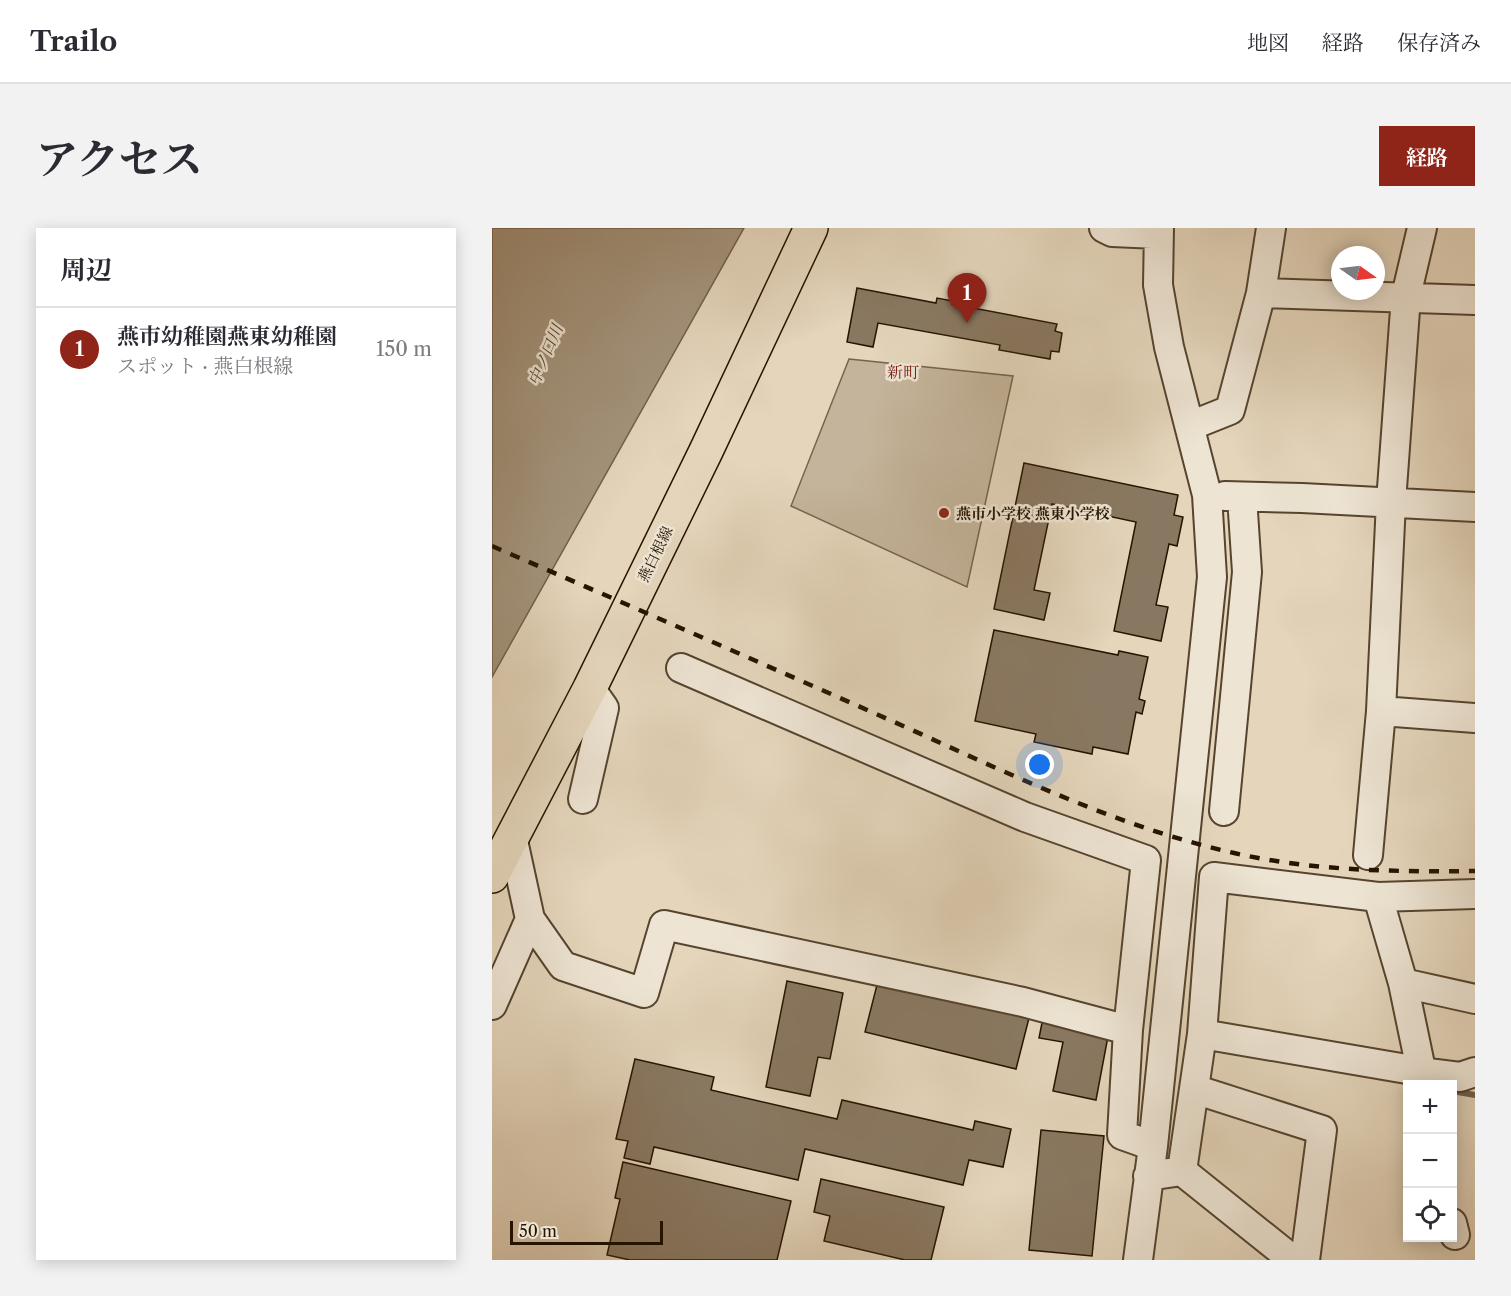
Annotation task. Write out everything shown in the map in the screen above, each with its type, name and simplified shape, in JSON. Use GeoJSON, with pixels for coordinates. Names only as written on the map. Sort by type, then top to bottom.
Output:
{"type":"FeatureCollection","features":[{"type":"Feature","properties":{"kind":"main road","name":"燕白根線"},"geometry":{"type":"LineString","coordinates":[[492,876],[590,688],[706,451],[811,228]]}},
{"type":"Feature","properties":{"kind":"street"},"geometry":{"type":"LineString","coordinates":[[1104,228],[1112,232],[1159,231],[1158,285],[1168,347],[1207,495],[1212,577],[1153,1146],[1138,1260]]}},
{"type":"Feature","properties":{"kind":"street"},"geometry":{"type":"LineString","coordinates":[[1190,426],[1230,410],[1261,293],[1271,228]]}},
{"type":"Feature","properties":{"kind":"street"},"geometry":{"type":"LineString","coordinates":[[1422,228],[1406,296],[1391,502],[1381,711],[1369,882],[1403,983],[1427,1076]]}},
{"type":"Feature","properties":{"kind":"street"},"geometry":{"type":"LineString","coordinates":[[1261,293],[1475,300]]}},
{"type":"Feature","properties":{"kind":"street"},"geometry":{"type":"LineString","coordinates":[[1207,495],[1475,507]]}},
{"type":"Feature","properties":{"kind":"street"},"geometry":{"type":"LineString","coordinates":[[1224,811],[1247,572],[1242,497]]}},
{"type":"Feature","properties":{"kind":"street"},"geometry":{"type":"LineString","coordinates":[[681,668],[1024,817],[1146,861],[1128,1030],[1122,1135],[1153,1146]]}},
{"type":"Feature","properties":{"kind":"street"},"geometry":{"type":"LineString","coordinates":[[583,799],[604,708],[590,688]]}},
{"type":"Feature","properties":{"kind":"street"},"geometry":{"type":"LineString","coordinates":[[1381,711],[1475,718]]}},
{"type":"Feature","properties":{"kind":"street"},"geometry":{"type":"LineString","coordinates":[[513,836],[530,919],[563,966],[644,993],[664,926],[1023,1002],[1128,1030]]}},
{"type":"Feature","properties":{"kind":"street"},"geometry":{"type":"LineString","coordinates":[[1182,1171],[1202,1034],[1214,877],[1369,882],[1475,894]]}},
{"type":"Feature","properties":{"kind":"street"},"geometry":{"type":"LineString","coordinates":[[492,1005],[530,919]]}},
{"type":"Feature","properties":{"kind":"street"},"geometry":{"type":"LineString","coordinates":[[1403,983],[1475,999]]}},
{"type":"Feature","properties":{"kind":"street"},"geometry":{"type":"LineString","coordinates":[[1202,1034],[1427,1076],[1460,1077],[1475,1072]]}},
{"type":"Feature","properties":{"kind":"street"},"geometry":{"type":"LineString","coordinates":[[1427,1076],[1453,1060],[1475,1054]]}},
{"type":"Feature","properties":{"kind":"street"},"geometry":{"type":"LineString","coordinates":[[1194,1089],[1322,1130],[1305,1260]]}},
{"type":"Feature","properties":{"kind":"street"},"geometry":{"type":"LineString","coordinates":[[1148,1176],[1182,1171],[1293,1260]]}},
{"type":"Feature","properties":{"kind":"shaded area"},"geometry":{"type":"Polygon","coordinates":[[[849,359],[1013,376],[967,587],[791,506],[849,359]]]}},
{"type":"Feature","properties":{"kind":"water","name":"中ノ口川"},"geometry":{"type":"Polygon","coordinates":[[[492,228],[744,228],[492,677],[492,228]]]}},
{"type":"Feature","properties":{"kind":"building"},"geometry":{"type":"Polygon","coordinates":[[[857,288],[936,303],[937,298],[953,301],[952,304],[1057,324],[1055,331],[1062,333],[1059,352],[1051,351],[1050,359],[999,350],[1000,345],[878,323],[873,347],[847,342],[857,288]]]}},
{"type":"Feature","properties":{"kind":"building"},"geometry":{"type":"Polygon","coordinates":[[[1024,463],[1178,495],[1174,515],[1183,517],[1177,546],[1169,544],[1156,605],[1168,607],[1161,641],[1114,631],[1136,522],[1052,504],[1034,590],[1050,593],[1044,620],[994,609],[1024,463]]]}},
{"type":"Feature","properties":{"kind":"building"},"geometry":{"type":"Polygon","coordinates":[[[994,630],[1118,655],[1119,651],[1148,657],[1139,699],[1145,701],[1142,714],[1136,712],[1128,754],[1093,747],[1092,754],[1034,742],[1036,734],[975,721],[994,630]]]}},
{"type":"Feature","properties":{"kind":"building"},"geometry":{"type":"Polygon","coordinates":[[[787,981],[843,993],[830,1059],[818,1057],[810,1096],[766,1087],[787,981]]]}},
{"type":"Feature","properties":{"kind":"building"},"geometry":{"type":"Polygon","coordinates":[[[878,981],[1029,1018],[1016,1069],[865,1032],[878,981]]]}},
{"type":"Feature","properties":{"kind":"building"},"geometry":{"type":"Polygon","coordinates":[[[1043,1018],[1109,1031],[1096,1100],[1053,1091],[1063,1042],[1039,1038],[1043,1018]]]}},
{"type":"Feature","properties":{"kind":"building"},"geometry":{"type":"Polygon","coordinates":[[[635,1059],[714,1077],[711,1090],[837,1119],[842,1100],[973,1130],[975,1121],[1011,1129],[1003,1167],[969,1160],[963,1185],[805,1149],[798,1180],[654,1147],[650,1164],[624,1158],[628,1141],[616,1139],[635,1059]]]}},
{"type":"Feature","properties":{"kind":"building"},"geometry":{"type":"Polygon","coordinates":[[[1041,1130],[1104,1136],[1092,1256],[1029,1250],[1041,1130]]]}},
{"type":"Feature","properties":{"kind":"building"},"geometry":{"type":"Polygon","coordinates":[[[623,1162],[791,1201],[777,1260],[630,1260],[607,1255],[620,1199],[615,1198],[623,1162]]]}},
{"type":"Feature","properties":{"kind":"building"},"geometry":{"type":"Polygon","coordinates":[[[821,1179],[944,1207],[931,1260],[905,1260],[824,1241],[830,1216],[814,1212],[821,1179]]]}},
{"type":"Feature","properties":{"kind":"waterway"},"geometry":{"type":"LineString","coordinates":[[1457,1092],[1475,1095]]}},
{"type":"Feature","properties":{"kind":"railway"},"geometry":{"type":"LineString","coordinates":[[492,546],[1018,778],[1146,828],[1189,842],[1293,864],[1385,870],[1475,871]]}},
{"type":"Feature","properties":{"kind":"place","name":"燕市幼稚園燕東幼稚園"},"geometry":{"type":"Point","coordinates":[967,323]}},
{"type":"Feature","properties":{"kind":"place","name":"燕市小学校 燕東小学校"},"geometry":{"type":"Point","coordinates":[944,513]}},
{"type":"Feature","properties":{"kind":"district","name":"新町"},"geometry":{"type":"Point","coordinates":[903,372]}}]}
